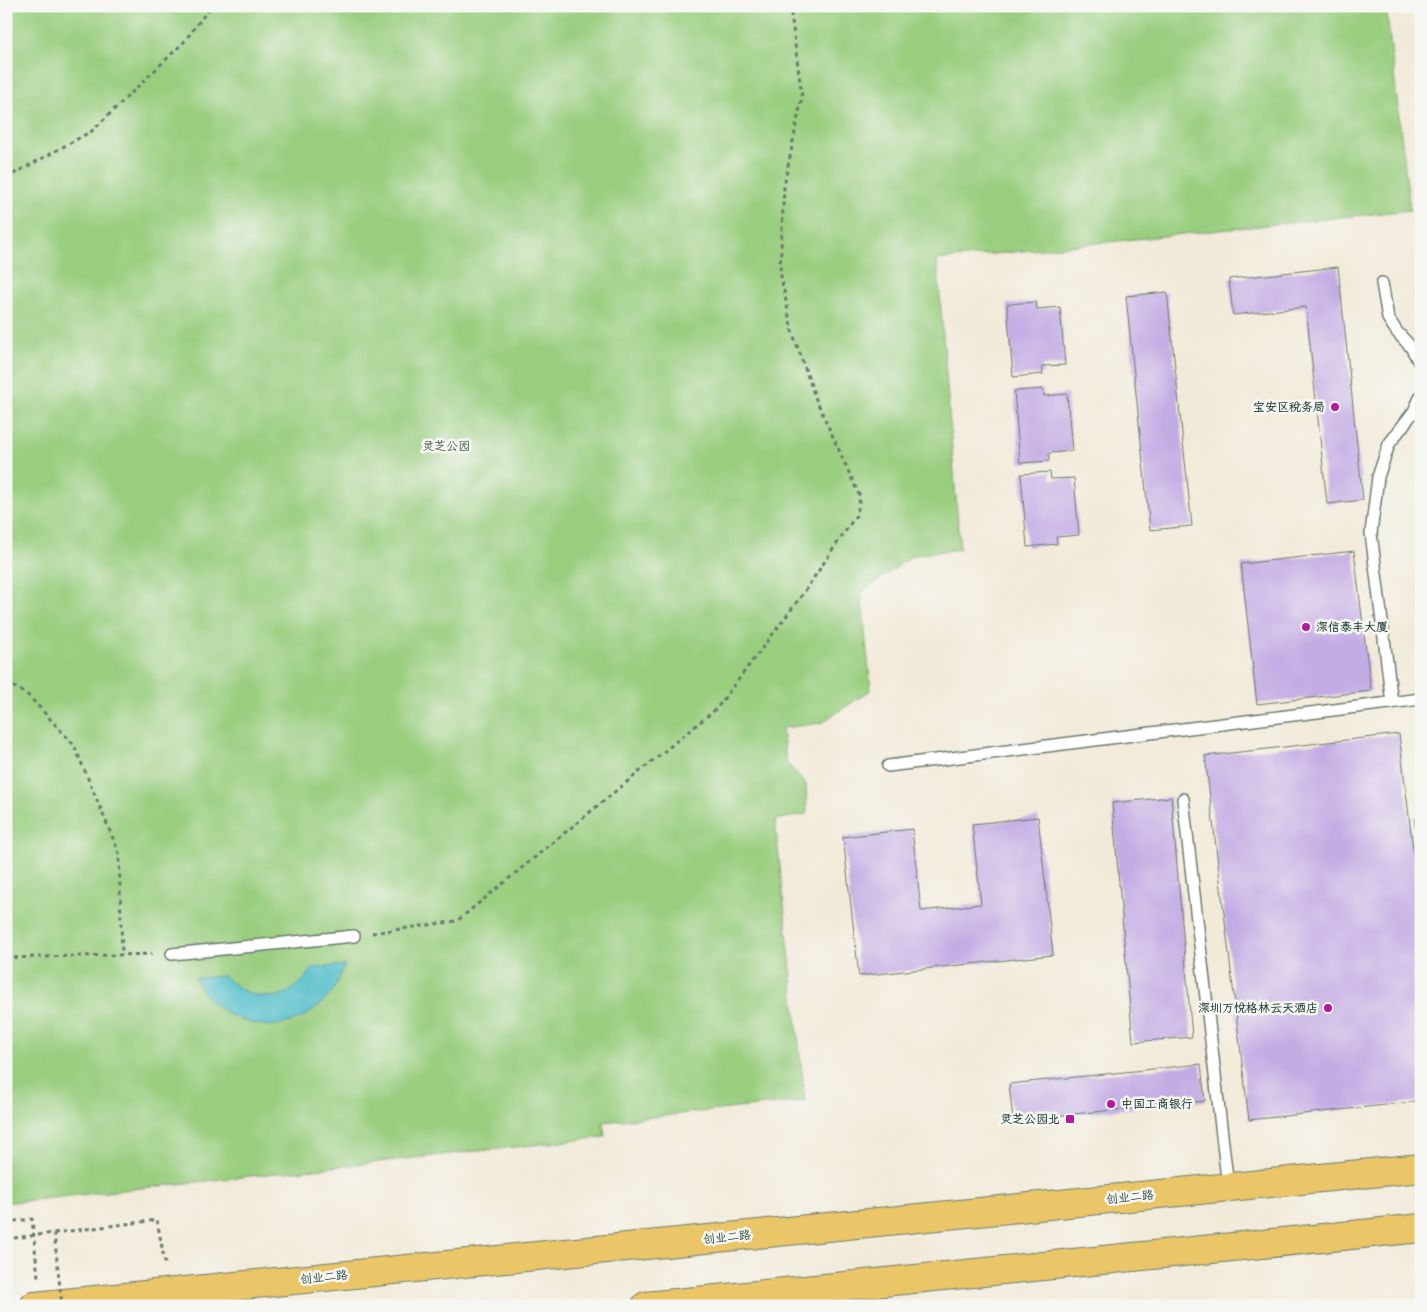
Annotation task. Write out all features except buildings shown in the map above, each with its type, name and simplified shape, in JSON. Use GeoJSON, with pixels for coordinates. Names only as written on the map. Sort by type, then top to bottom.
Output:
{"type":"FeatureCollection","features":[{"type":"Feature","properties":{"kind":"main road","name":"创业二路"},"geometry":{"type":"LineString","coordinates":[[46,1305],[1421,1168]]}},
{"type":"Feature","properties":{"kind":"main road"},"geometry":{"type":"LineString","coordinates":[[646,1306],[1421,1228]]}},
{"type":"Feature","properties":{"kind":"lane"},"geometry":{"type":"LineString","coordinates":[[1382,283],[1388,318],[1397,332],[1411,347],[1421,366]]}},
{"type":"Feature","properties":{"kind":"lane"},"geometry":{"type":"LineString","coordinates":[[1392,703],[1372,533],[1378,477],[1389,444],[1414,411],[1421,396]]}},
{"type":"Feature","properties":{"kind":"lane"},"geometry":{"type":"LineString","coordinates":[[888,766],[1421,699]]}},
{"type":"Feature","properties":{"kind":"lane"},"geometry":{"type":"LineString","coordinates":[[1183,799],[1228,1187]]}},
{"type":"Feature","properties":{"kind":"lane"},"geometry":{"type":"LineString","coordinates":[[172,954],[354,936]]}},
{"type":"Feature","properties":{"kind":"path"},"geometry":{"type":"LineString","coordinates":[[6,178],[92,131],[184,42],[211,6]]}},
{"type":"Feature","properties":{"kind":"path"},"geometry":{"type":"LineString","coordinates":[[354,936],[457,921],[716,709],[800,598],[857,514],[860,497],[815,397],[792,331],[780,271],[784,186],[802,97],[790,6]]}},
{"type":"Feature","properties":{"kind":"path"},"geometry":{"type":"LineString","coordinates":[[6,682],[29,696],[74,745],[119,853],[122,955]]}},
{"type":"Feature","properties":{"kind":"path"},"geometry":{"type":"LineString","coordinates":[[6,958],[172,954]]}},
{"type":"Feature","properties":{"kind":"path"},"geometry":{"type":"LineString","coordinates":[[6,1222],[32,1218],[46,1305]]}},
{"type":"Feature","properties":{"kind":"path"},"geometry":{"type":"LineString","coordinates":[[6,1239],[157,1220],[169,1292]]}},
{"type":"Feature","properties":{"kind":"path"},"geometry":{"type":"LineString","coordinates":[[46,1305],[54,1233]]}},
{"type":"Feature","properties":{"kind":"green space","name":"灵芝公园"},"geometry":{"type":"Polygon","coordinates":[[[6,6],[1386,6],[1410,210],[937,260],[960,549],[913,555],[861,593],[871,690],[821,723],[782,728],[786,762],[806,784],[807,814],[775,820],[805,1101],[603,1122],[605,1137],[6,1203],[6,6]]]}},
{"type":"Feature","properties":{"kind":"water"},"geometry":{"type":"Polygon","coordinates":[[[345,965],[333,990],[322,1003],[301,1018],[290,1023],[277,1025],[252,1023],[225,1012],[212,1003],[195,978],[224,976],[235,986],[247,992],[271,997],[293,989],[312,968],[345,965]]]}},
{"type":"Feature","properties":{"kind":"place","name":"宝安区税务局"},"geometry":{"type":"Point","coordinates":[1335,407]}},
{"type":"Feature","properties":{"kind":"place","name":"深信泰丰大厦"},"geometry":{"type":"Point","coordinates":[1306,627]}},
{"type":"Feature","properties":{"kind":"place","name":"深圳万悦格林云天酒店"},"geometry":{"type":"Point","coordinates":[1328,1008]}},
{"type":"Feature","properties":{"kind":"place","name":"中国工商银行"},"geometry":{"type":"Point","coordinates":[1111,1104]}},
{"type":"Feature","properties":{"kind":"place","name":"灵芝公园北"},"geometry":{"type":"Point","coordinates":[1070,1119]}}]}
